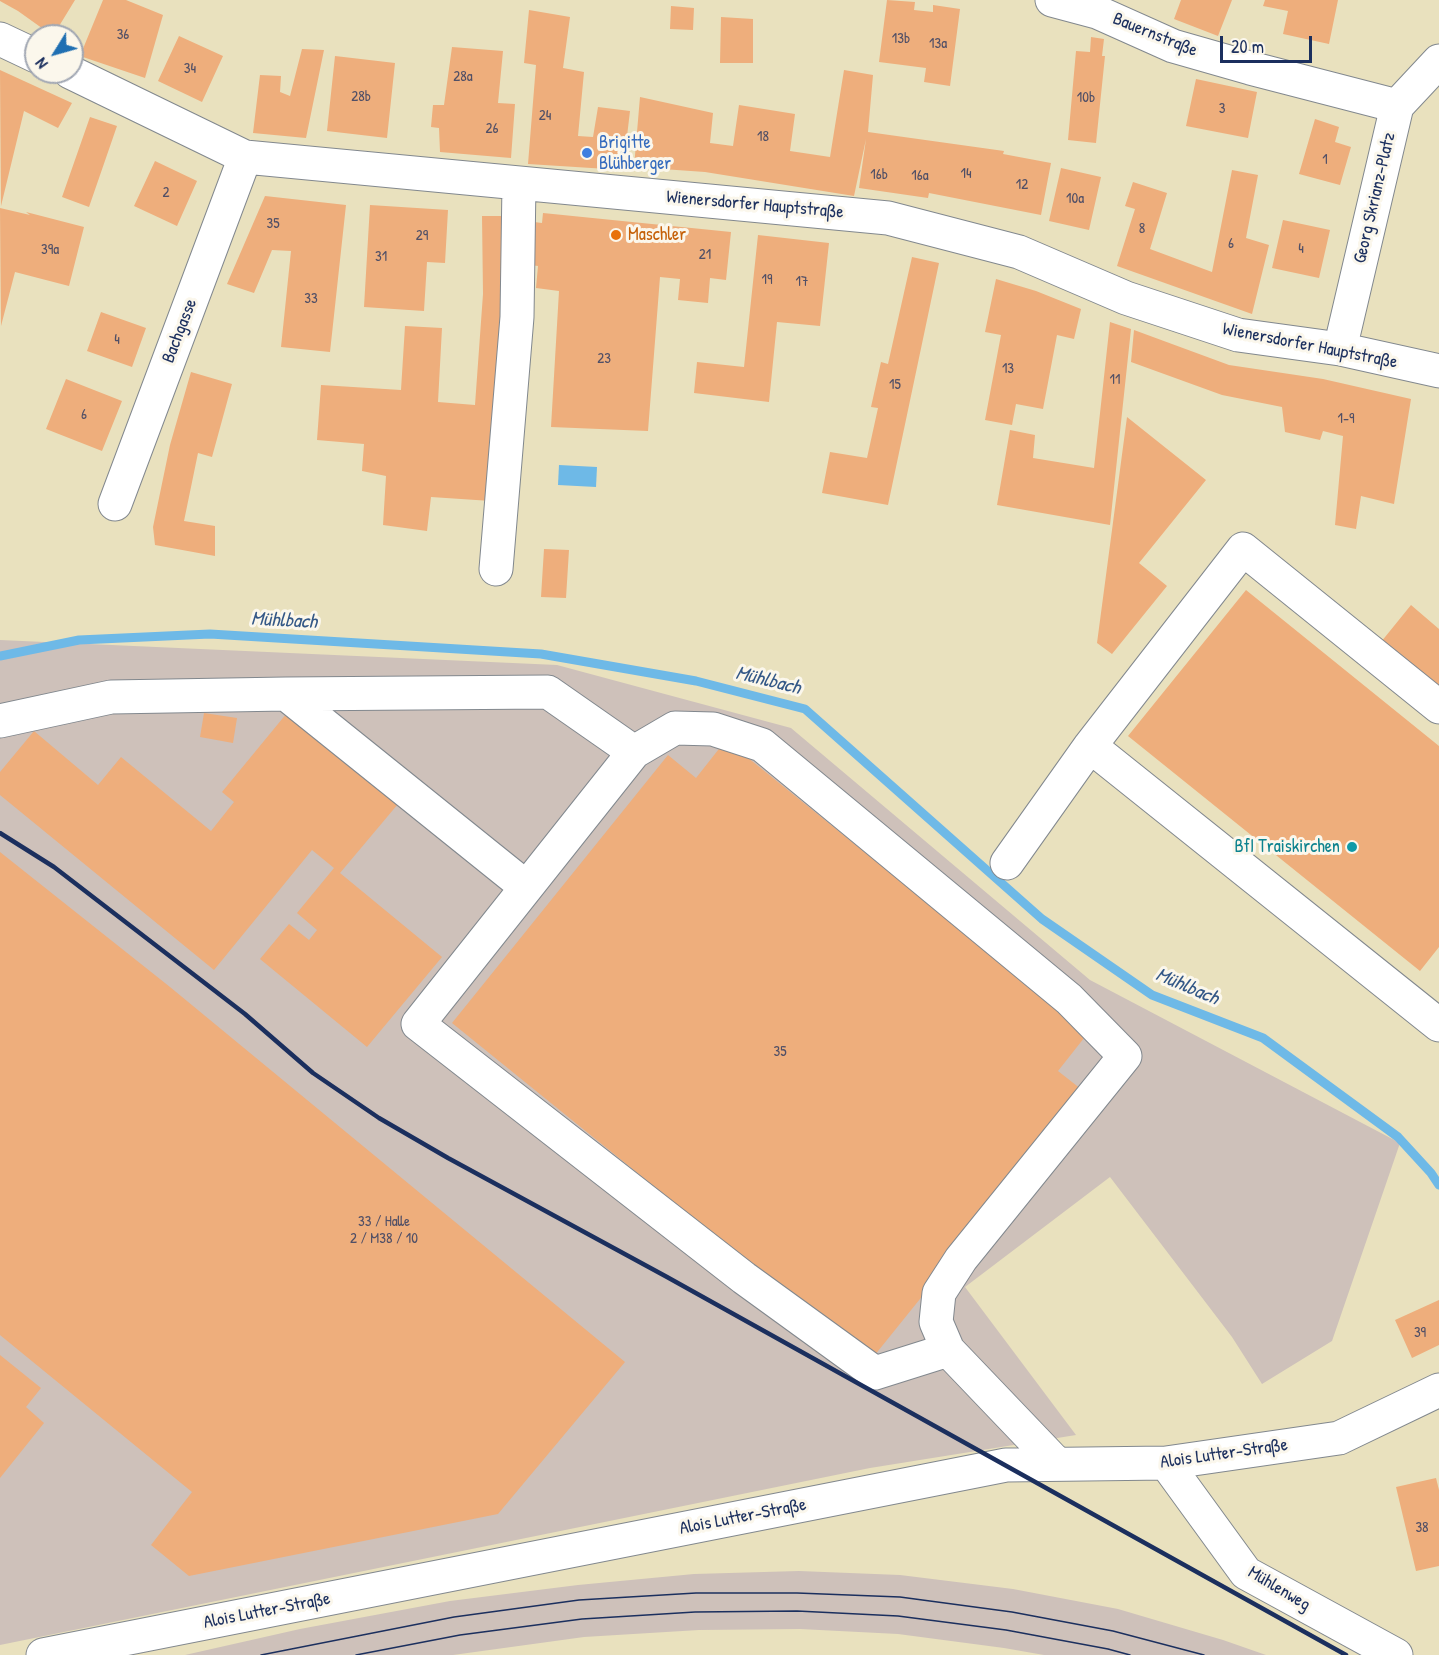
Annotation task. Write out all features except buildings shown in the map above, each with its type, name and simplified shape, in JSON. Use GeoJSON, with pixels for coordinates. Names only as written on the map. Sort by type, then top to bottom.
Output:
{"type":"FeatureCollection","features":[{"type":"Feature","properties":{"kind":"street","name":"Bauernstraße"},"geometry":{"type":"LineString","coordinates":[[1052,0],[1097,12],[1173,46],[1397,106]]}},
{"type":"Feature","properties":{"kind":"street"},"geometry":{"type":"LineString","coordinates":[[0,39],[24,50]]}},
{"type":"Feature","properties":{"kind":"street","name":"Georg Skrianz-Platz"},"geometry":{"type":"LineString","coordinates":[[1340,349],[1397,106],[1439,61]]}},
{"type":"Feature","properties":{"kind":"street","name":"Wienersdorfer Hauptstraße"},"geometry":{"type":"LineString","coordinates":[[84,79],[245,157],[888,218],[1019,252],[1126,298],[1238,335],[1340,349],[1439,371]]}},
{"type":"Feature","properties":{"kind":"street","name":"Bachgasse"},"geometry":{"type":"LineString","coordinates":[[115,504],[245,157]]}},
{"type":"Feature","properties":{"kind":"street"},"geometry":{"type":"LineString","coordinates":[[496,569],[517,317],[519,183]]}},
{"type":"Feature","properties":{"kind":"street"},"geometry":{"type":"LineString","coordinates":[[1007,863],[1090,746],[1243,549],[1439,707]]}},
{"type":"Feature","properties":{"kind":"street"},"geometry":{"type":"LineString","coordinates":[[0,721],[111,697],[548,692],[634,752]]}},
{"type":"Feature","properties":{"kind":"street"},"geometry":{"type":"LineString","coordinates":[[286,694],[526,887]]}},
{"type":"Feature","properties":{"kind":"street"},"geometry":{"type":"LineString","coordinates":[[948,1350],[875,1373],[744,1278],[418,1024],[634,752],[675,728],[713,729],[762,745],[1069,999],[1125,1056],[961,1259],[939,1293],[936,1322],[948,1350],[1057,1464]]}},
{"type":"Feature","properties":{"kind":"street"},"geometry":{"type":"LineString","coordinates":[[1090,746],[1439,1025]]}},
{"type":"Feature","properties":{"kind":"street","name":"Alois Lutter-Straße"},"geometry":{"type":"LineString","coordinates":[[43,1655],[1006,1465],[1166,1463],[1339,1438],[1439,1390]]}},
{"type":"Feature","properties":{"kind":"street","name":"Mühlenweg"},"geometry":{"type":"LineString","coordinates":[[1166,1463],[1246,1573],[1396,1655]]}},
{"type":"Feature","properties":{"kind":"shaded area"},"geometry":{"type":"Polygon","coordinates":[[[0,640],[557,665],[791,728],[1090,980],[1400,1143],[1332,1341],[1262,1384],[1232,1337],[1110,1177],[965,1287],[1076,1435],[870,1468],[0,1645],[0,640]]]}},
{"type":"Feature","properties":{"kind":"shaded area"},"geometry":{"type":"Polygon","coordinates":[[[799,1571],[900,1575],[1013,1589],[1118,1609],[1266,1655],[1044,1655],[898,1634],[800,1629],[699,1630],[584,1637],[453,1655],[185,1655],[300,1629],[450,1601],[578,1585],[694,1574],[799,1571]]]}},
{"type":"Feature","properties":{"kind":"water"},"geometry":{"type":"Polygon","coordinates":[[[559,465],[597,467],[596,487],[558,485],[559,465]]]}},
{"type":"Feature","properties":{"kind":"waterway","name":"Mühlbach"},"geometry":{"type":"LineString","coordinates":[[0,656],[79,640],[210,634],[541,654],[696,681],[805,709],[1042,919],[1152,995],[1263,1038],[1398,1137],[1439,1185]]}},
{"type":"Feature","properties":{"kind":"tram line"},"geometry":{"type":"LineString","coordinates":[[261,1655],[454,1617],[579,1600],[696,1593],[797,1593],[900,1597],[1012,1612],[1113,1631],[1204,1655]]}},
{"type":"Feature","properties":{"kind":"tram line"},"geometry":{"type":"LineString","coordinates":[[356,1655],[460,1635],[582,1619],[695,1612],[797,1611],[898,1616],[1006,1630],[1130,1655]]}},
{"type":"Feature","properties":{"kind":"railway"},"geometry":{"type":"LineString","coordinates":[[0,833],[54,867],[245,1014],[313,1073],[379,1118],[1346,1655]]}},
{"type":"Feature","properties":{"kind":"place","name":"Brigitte Blühberger"},"geometry":{"type":"Point","coordinates":[587,153]}},
{"type":"Feature","properties":{"kind":"place","name":"Maschler"},"geometry":{"type":"Point","coordinates":[616,235]}},
{"type":"Feature","properties":{"kind":"place","name":"BfI Traiskirchen"},"geometry":{"type":"Point","coordinates":[1352,847]}}]}
